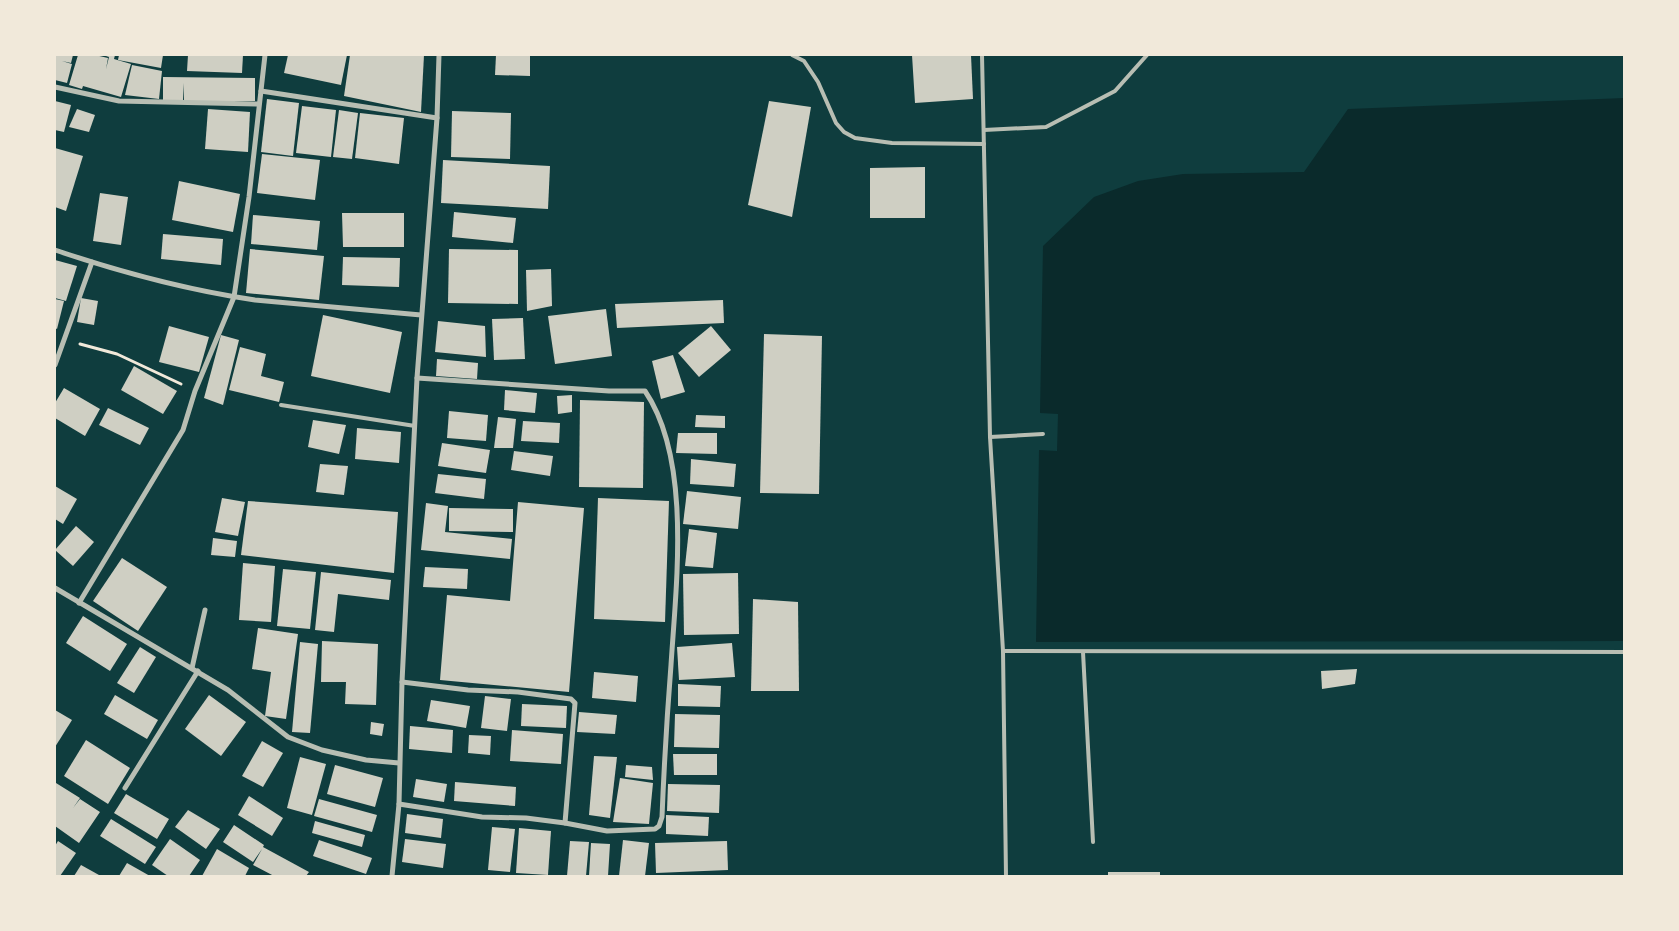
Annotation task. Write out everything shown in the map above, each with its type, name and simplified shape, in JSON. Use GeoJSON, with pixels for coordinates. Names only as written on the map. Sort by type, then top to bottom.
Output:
{"type":"FeatureCollection","features":[{"type":"Feature","properties":{"kind":"street"},"geometry":{"type":"LineString","coordinates":[[79,603],[182,430],[195,391],[234,297],[250,197],[258,104],[265,55]]}},
{"type":"Feature","properties":{"kind":"street"},"geometry":{"type":"LineString","coordinates":[[392,876],[399,804],[402,682],[417,378],[437,118],[439,55]]}},
{"type":"Feature","properties":{"kind":"street"},"geometry":{"type":"LineString","coordinates":[[55,87],[119,101],[258,104]]}},
{"type":"Feature","properties":{"kind":"street"},"geometry":{"type":"LineString","coordinates":[[261,91],[437,118]]}},
{"type":"Feature","properties":{"kind":"street"},"geometry":{"type":"LineString","coordinates":[[55,250],[147,278],[234,297],[422,315]]}},
{"type":"Feature","properties":{"kind":"street"},"geometry":{"type":"LineString","coordinates":[[55,365],[92,262]]}},
{"type":"Feature","properties":{"kind":"street"},"geometry":{"type":"LineString","coordinates":[[399,804],[482,817],[526,818],[565,823],[607,831],[655,829],[659,826],[662,817],[675,603],[678,511],[670,456],[665,431],[655,406],[644,390],[609,391],[417,378]]}},
{"type":"Feature","properties":{"kind":"street"},"geometry":{"type":"LineString","coordinates":[[55,588],[228,690],[288,737],[322,750],[366,760],[399,763]]}},
{"type":"Feature","properties":{"kind":"street"},"geometry":{"type":"LineString","coordinates":[[192,668],[206,610]]}},
{"type":"Feature","properties":{"kind":"street"},"geometry":{"type":"LineString","coordinates":[[125,788],[198,672]]}},
{"type":"Feature","properties":{"kind":"street"},"geometry":{"type":"LineString","coordinates":[[402,682],[468,690],[518,692],[571,699],[576,703],[565,823]]}},
{"type":"Feature","properties":{"kind":"lane"},"geometry":{"type":"LineString","coordinates":[[792,55],[804,61],[818,82],[836,123],[844,132],[855,138],[892,143],[984,144]]}},
{"type":"Feature","properties":{"kind":"lane"},"geometry":{"type":"LineString","coordinates":[[982,55],[990,437],[1003,651],[1006,876]]}},
{"type":"Feature","properties":{"kind":"lane"},"geometry":{"type":"LineString","coordinates":[[984,130],[1046,127],[1116,91],[1147,55]]}},
{"type":"Feature","properties":{"kind":"lane"},"geometry":{"type":"LineString","coordinates":[[281,405],[415,426]]}},
{"type":"Feature","properties":{"kind":"lane"},"geometry":{"type":"LineString","coordinates":[[990,437],[1043,434]]}},
{"type":"Feature","properties":{"kind":"lane"},"geometry":{"type":"LineString","coordinates":[[1003,651],[1624,652]]}},
{"type":"Feature","properties":{"kind":"lane"},"geometry":{"type":"LineString","coordinates":[[1083,652],[1093,842]]}},
{"type":"Feature","properties":{"kind":"path"},"geometry":{"type":"LineString","coordinates":[[64,340],[117,354],[195,391]]}},
{"type":"Feature","properties":{"kind":"water"},"geometry":{"type":"Polygon","coordinates":[[[1624,98],[1624,641],[1036,642],[1039,450],[1057,451],[1058,414],[1040,413],[1043,246],[1094,197],[1138,181],[1183,174],[1304,172],[1348,109],[1624,98]]]}},
{"type":"Feature","properties":{"kind":"building"},"geometry":{"type":"Polygon","coordinates":[[[55,55],[73,55],[71,63],[62,61],[72,64],[67,83],[55,80],[55,55]]]}},
{"type":"Feature","properties":{"kind":"building"},"geometry":{"type":"Polygon","coordinates":[[[78,55],[95,55],[108,58],[106,69],[109,57],[103,55],[115,55],[114,59],[131,64],[121,97],[83,86],[82,89],[69,85],[78,55]]]}},
{"type":"Feature","properties":{"kind":"building"},"geometry":{"type":"Polygon","coordinates":[[[119,55],[163,55],[161,68],[118,60],[119,55]]]}},
{"type":"Feature","properties":{"kind":"building"},"geometry":{"type":"Polygon","coordinates":[[[188,55],[243,55],[242,73],[187,71],[188,55]]]}},
{"type":"Feature","properties":{"kind":"building"},"geometry":{"type":"Polygon","coordinates":[[[288,55],[347,55],[341,85],[284,73],[288,55]]]}},
{"type":"Feature","properties":{"kind":"building"},"geometry":{"type":"Polygon","coordinates":[[[350,55],[424,55],[421,112],[344,96],[350,55]]]}},
{"type":"Feature","properties":{"kind":"building"},"geometry":{"type":"Polygon","coordinates":[[[496,55],[530,55],[530,76],[495,75],[496,55]]]}},
{"type":"Feature","properties":{"kind":"building"},"geometry":{"type":"Polygon","coordinates":[[[912,55],[971,55],[973,99],[915,103],[912,55]]]}},
{"type":"Feature","properties":{"kind":"building"},"geometry":{"type":"Polygon","coordinates":[[[132,65],[162,71],[159,99],[125,95],[132,65]]]}},
{"type":"Feature","properties":{"kind":"building"},"geometry":{"type":"Polygon","coordinates":[[[163,77],[255,78],[255,101],[184,101],[184,83],[183,100],[163,100],[163,77]]]}},
{"type":"Feature","properties":{"kind":"building"},"geometry":{"type":"Polygon","coordinates":[[[267,99],[299,103],[293,156],[261,152],[267,99]]]}},
{"type":"Feature","properties":{"kind":"building"},"geometry":{"type":"Polygon","coordinates":[[[55,101],[71,105],[64,132],[55,130],[55,101]]]}},
{"type":"Feature","properties":{"kind":"building"},"geometry":{"type":"Polygon","coordinates":[[[769,101],[811,107],[792,217],[748,205],[769,101]]]}},
{"type":"Feature","properties":{"kind":"building"},"geometry":{"type":"Polygon","coordinates":[[[302,106],[336,110],[331,157],[296,153],[302,106]]]}},
{"type":"Feature","properties":{"kind":"building"},"geometry":{"type":"Polygon","coordinates":[[[77,109],[95,115],[89,132],[69,127],[77,109]]]}},
{"type":"Feature","properties":{"kind":"building"},"geometry":{"type":"Polygon","coordinates":[[[208,109],[250,112],[248,152],[205,149],[208,109]]]}},
{"type":"Feature","properties":{"kind":"building"},"geometry":{"type":"Polygon","coordinates":[[[339,110],[358,113],[352,159],[333,157],[339,110]]]}},
{"type":"Feature","properties":{"kind":"building"},"geometry":{"type":"Polygon","coordinates":[[[452,111],[511,113],[510,159],[451,157],[452,111]]]}},
{"type":"Feature","properties":{"kind":"building"},"geometry":{"type":"Polygon","coordinates":[[[360,113],[404,118],[399,164],[355,158],[360,113]]]}},
{"type":"Feature","properties":{"kind":"building"},"geometry":{"type":"Polygon","coordinates":[[[55,148],[83,156],[66,211],[55,207],[55,148]]]}},
{"type":"Feature","properties":{"kind":"building"},"geometry":{"type":"Polygon","coordinates":[[[262,154],[320,160],[315,200],[257,193],[262,154]]]}},
{"type":"Feature","properties":{"kind":"building"},"geometry":{"type":"Polygon","coordinates":[[[443,160],[550,166],[548,209],[441,203],[443,160]]]}},
{"type":"Feature","properties":{"kind":"building"},"geometry":{"type":"Polygon","coordinates":[[[925,167],[925,218],[870,218],[870,168],[925,167]]]}},
{"type":"Feature","properties":{"kind":"building"},"geometry":{"type":"Polygon","coordinates":[[[179,181],[240,194],[233,232],[172,220],[179,181]]]}},
{"type":"Feature","properties":{"kind":"building"},"geometry":{"type":"Polygon","coordinates":[[[100,193],[128,197],[121,245],[93,241],[100,193]]]}},
{"type":"Feature","properties":{"kind":"building"},"geometry":{"type":"Polygon","coordinates":[[[454,212],[516,218],[513,243],[452,237],[454,212]]]}},
{"type":"Feature","properties":{"kind":"building"},"geometry":{"type":"Polygon","coordinates":[[[342,213],[404,213],[404,247],[343,247],[342,213]]]}},
{"type":"Feature","properties":{"kind":"building"},"geometry":{"type":"Polygon","coordinates":[[[253,215],[320,221],[317,250],[251,244],[253,215]]]}},
{"type":"Feature","properties":{"kind":"building"},"geometry":{"type":"Polygon","coordinates":[[[163,234],[223,239],[221,265],[161,259],[163,234]]]}},
{"type":"Feature","properties":{"kind":"building"},"geometry":{"type":"Polygon","coordinates":[[[250,249],[324,256],[319,300],[246,293],[250,249]]]}},
{"type":"Feature","properties":{"kind":"building"},"geometry":{"type":"Polygon","coordinates":[[[449,249],[518,250],[518,304],[448,303],[449,249]]]}},
{"type":"Feature","properties":{"kind":"building"},"geometry":{"type":"Polygon","coordinates":[[[343,257],[400,258],[399,287],[342,285],[343,257]]]}},
{"type":"Feature","properties":{"kind":"building"},"geometry":{"type":"Polygon","coordinates":[[[55,260],[77,266],[66,301],[55,298],[55,260]]]}},
{"type":"Feature","properties":{"kind":"building"},"geometry":{"type":"Polygon","coordinates":[[[551,269],[552,306],[527,311],[526,270],[551,269]]]}},
{"type":"Feature","properties":{"kind":"building"},"geometry":{"type":"Polygon","coordinates":[[[81,298],[98,301],[94,325],[77,322],[81,298]]]}},
{"type":"Feature","properties":{"kind":"building"},"geometry":{"type":"Polygon","coordinates":[[[55,299],[64,301],[57,329],[55,328],[55,299]]]}},
{"type":"Feature","properties":{"kind":"building"},"geometry":{"type":"Polygon","coordinates":[[[723,300],[724,323],[617,328],[615,304],[723,300]]]}},
{"type":"Feature","properties":{"kind":"building"},"geometry":{"type":"Polygon","coordinates":[[[606,309],[612,356],[555,364],[548,316],[606,309]]]}},
{"type":"Feature","properties":{"kind":"building"},"geometry":{"type":"Polygon","coordinates":[[[323,315],[402,332],[390,393],[311,376],[323,315]]]}},
{"type":"Feature","properties":{"kind":"building"},"geometry":{"type":"Polygon","coordinates":[[[523,318],[525,359],[494,360],[492,319],[523,318]]]}},
{"type":"Feature","properties":{"kind":"building"},"geometry":{"type":"Polygon","coordinates":[[[438,321],[485,326],[486,357],[435,352],[438,321]]]}},
{"type":"Feature","properties":{"kind":"building"},"geometry":{"type":"Polygon","coordinates":[[[169,326],[209,337],[199,372],[159,362],[169,326]]]}},
{"type":"Feature","properties":{"kind":"building"},"geometry":{"type":"Polygon","coordinates":[[[711,326],[731,350],[699,377],[678,353],[711,326]]]}},
{"type":"Feature","properties":{"kind":"building"},"geometry":{"type":"Polygon","coordinates":[[[764,334],[822,336],[819,494],[760,493],[764,334]]]}},
{"type":"Feature","properties":{"kind":"building"},"geometry":{"type":"Polygon","coordinates":[[[221,335],[239,340],[223,405],[204,398],[221,335]]]}},
{"type":"Feature","properties":{"kind":"building"},"geometry":{"type":"Polygon","coordinates":[[[240,347],[266,354],[261,376],[284,382],[279,402],[229,390],[240,347]]]}},
{"type":"Feature","properties":{"kind":"building"},"geometry":{"type":"Polygon","coordinates":[[[673,355],[685,392],[661,399],[652,361],[673,355]]]}},
{"type":"Feature","properties":{"kind":"building"},"geometry":{"type":"Polygon","coordinates":[[[437,359],[478,363],[477,379],[436,376],[437,359]]]}},
{"type":"Feature","properties":{"kind":"building"},"geometry":{"type":"Polygon","coordinates":[[[134,366],[177,391],[163,414],[121,390],[134,366]]]}},
{"type":"Feature","properties":{"kind":"building"},"geometry":{"type":"Polygon","coordinates":[[[64,388],[100,409],[85,436],[55,418],[55,403],[64,388]]]}},
{"type":"Feature","properties":{"kind":"building"},"geometry":{"type":"Polygon","coordinates":[[[505,390],[537,393],[535,413],[504,410],[505,390]]]}},
{"type":"Feature","properties":{"kind":"building"},"geometry":{"type":"Polygon","coordinates":[[[572,395],[572,412],[558,414],[557,396],[572,395]]]}},
{"type":"Feature","properties":{"kind":"building"},"geometry":{"type":"Polygon","coordinates":[[[580,400],[644,402],[643,488],[579,487],[580,400]]]}},
{"type":"Feature","properties":{"kind":"building"},"geometry":{"type":"Polygon","coordinates":[[[108,408],[149,428],[140,445],[99,425],[108,408]]]}},
{"type":"Feature","properties":{"kind":"building"},"geometry":{"type":"Polygon","coordinates":[[[449,411],[488,415],[486,441],[447,438],[449,411]]]}},
{"type":"Feature","properties":{"kind":"building"},"geometry":{"type":"Polygon","coordinates":[[[696,415],[725,416],[725,428],[695,427],[696,415]]]}},
{"type":"Feature","properties":{"kind":"building"},"geometry":{"type":"Polygon","coordinates":[[[498,417],[516,419],[513,448],[494,448],[498,417]]]}},
{"type":"Feature","properties":{"kind":"building"},"geometry":{"type":"Polygon","coordinates":[[[313,420],[346,425],[339,454],[308,447],[313,420]]]}},
{"type":"Feature","properties":{"kind":"building"},"geometry":{"type":"Polygon","coordinates":[[[523,421],[560,423],[559,443],[521,441],[523,421]]]}},
{"type":"Feature","properties":{"kind":"building"},"geometry":{"type":"Polygon","coordinates":[[[357,428],[401,432],[399,463],[355,459],[357,428]]]}},
{"type":"Feature","properties":{"kind":"building"},"geometry":{"type":"Polygon","coordinates":[[[678,433],[717,433],[717,454],[676,453],[678,433]]]}},
{"type":"Feature","properties":{"kind":"building"},"geometry":{"type":"Polygon","coordinates":[[[442,443],[490,450],[486,473],[438,466],[442,443]]]}},
{"type":"Feature","properties":{"kind":"building"},"geometry":{"type":"Polygon","coordinates":[[[514,451],[553,456],[550,476],[511,470],[514,451]]]}},
{"type":"Feature","properties":{"kind":"building"},"geometry":{"type":"Polygon","coordinates":[[[691,459],[736,464],[734,487],[690,484],[691,459]]]}},
{"type":"Feature","properties":{"kind":"building"},"geometry":{"type":"Polygon","coordinates":[[[320,464],[348,466],[344,495],[316,492],[320,464]]]}},
{"type":"Feature","properties":{"kind":"building"},"geometry":{"type":"Polygon","coordinates":[[[438,474],[486,479],[484,499],[435,493],[438,474]]]}},
{"type":"Feature","properties":{"kind":"building"},"geometry":{"type":"Polygon","coordinates":[[[55,486],[77,499],[63,524],[55,519],[55,486]]]}},
{"type":"Feature","properties":{"kind":"building"},"geometry":{"type":"Polygon","coordinates":[[[687,491],[741,497],[738,529],[683,524],[687,491]]]}},
{"type":"Feature","properties":{"kind":"building"},"geometry":{"type":"Polygon","coordinates":[[[222,498],[245,502],[238,536],[215,532],[222,498]]]}},
{"type":"Feature","properties":{"kind":"building"},"geometry":{"type":"Polygon","coordinates":[[[598,498],[669,501],[665,622],[594,619],[598,498]]]}},
{"type":"Feature","properties":{"kind":"building"},"geometry":{"type":"Polygon","coordinates":[[[248,501],[398,512],[394,573],[241,555],[248,501]]]}},
{"type":"Feature","properties":{"kind":"building"},"geometry":{"type":"Polygon","coordinates":[[[518,502],[584,508],[569,692],[440,680],[447,595],[510,601],[518,502]]]}},
{"type":"Feature","properties":{"kind":"building"},"geometry":{"type":"Polygon","coordinates":[[[426,503],[448,506],[445,532],[512,539],[510,559],[421,550],[426,503]]]}},
{"type":"Feature","properties":{"kind":"building"},"geometry":{"type":"Polygon","coordinates":[[[449,508],[513,509],[513,532],[449,531],[449,508]]]}},
{"type":"Feature","properties":{"kind":"building"},"geometry":{"type":"Polygon","coordinates":[[[76,526],[94,542],[73,566],[55,550],[76,526]]]}},
{"type":"Feature","properties":{"kind":"building"},"geometry":{"type":"Polygon","coordinates":[[[689,529],[717,533],[713,568],[685,566],[689,529]]]}},
{"type":"Feature","properties":{"kind":"building"},"geometry":{"type":"Polygon","coordinates":[[[213,538],[237,541],[235,557],[211,555],[213,538]]]}},
{"type":"Feature","properties":{"kind":"building"},"geometry":{"type":"Polygon","coordinates":[[[122,558],[167,587],[138,631],[93,601],[122,558]]]}},
{"type":"Feature","properties":{"kind":"building"},"geometry":{"type":"Polygon","coordinates":[[[243,563],[275,566],[271,622],[239,620],[243,563]]]}},
{"type":"Feature","properties":{"kind":"building"},"geometry":{"type":"Polygon","coordinates":[[[425,567],[468,569],[467,589],[423,587],[425,567]]]}},
{"type":"Feature","properties":{"kind":"building"},"geometry":{"type":"Polygon","coordinates":[[[283,569],[316,572],[310,629],[277,626],[283,569]]]}},
{"type":"Feature","properties":{"kind":"building"},"geometry":{"type":"Polygon","coordinates":[[[321,572],[391,580],[389,600],[338,594],[334,632],[315,630],[321,572]]]}},
{"type":"Feature","properties":{"kind":"building"},"geometry":{"type":"Polygon","coordinates":[[[738,573],[739,634],[684,635],[683,574],[738,573]]]}},
{"type":"Feature","properties":{"kind":"building"},"geometry":{"type":"Polygon","coordinates":[[[753,599],[798,602],[799,691],[751,691],[753,599]]]}},
{"type":"Feature","properties":{"kind":"building"},"geometry":{"type":"Polygon","coordinates":[[[83,616],[127,644],[110,671],[66,643],[83,616]]]}},
{"type":"Feature","properties":{"kind":"building"},"geometry":{"type":"Polygon","coordinates":[[[258,628],[298,634],[286,719],[265,716],[271,672],[252,669],[258,628]]]}},
{"type":"Feature","properties":{"kind":"building"},"geometry":{"type":"Polygon","coordinates":[[[322,641],[378,644],[376,705],[345,704],[346,682],[321,682],[322,641]]]}},
{"type":"Feature","properties":{"kind":"building"},"geometry":{"type":"Polygon","coordinates":[[[300,642],[318,644],[310,733],[292,732],[300,642]]]}},
{"type":"Feature","properties":{"kind":"building"},"geometry":{"type":"Polygon","coordinates":[[[732,643],[735,677],[679,680],[677,647],[732,643]]]}},
{"type":"Feature","properties":{"kind":"building"},"geometry":{"type":"Polygon","coordinates":[[[140,647],[156,657],[134,693],[117,683],[140,647]]]}},
{"type":"Feature","properties":{"kind":"building"},"geometry":{"type":"Polygon","coordinates":[[[1357,669],[1355,684],[1322,689],[1321,671],[1357,669]]]}},
{"type":"Feature","properties":{"kind":"building"},"geometry":{"type":"Polygon","coordinates":[[[594,672],[638,676],[636,702],[592,698],[594,672]]]}},
{"type":"Feature","properties":{"kind":"building"},"geometry":{"type":"Polygon","coordinates":[[[678,684],[721,686],[720,707],[678,706],[678,684]]]}},
{"type":"Feature","properties":{"kind":"building"},"geometry":{"type":"Polygon","coordinates":[[[115,695],[158,720],[147,739],[104,714],[115,695]]]}},
{"type":"Feature","properties":{"kind":"building"},"geometry":{"type":"Polygon","coordinates":[[[209,695],[246,722],[221,756],[185,729],[209,695]]]}},
{"type":"Feature","properties":{"kind":"building"},"geometry":{"type":"Polygon","coordinates":[[[485,696],[511,699],[507,731],[481,728],[485,696]]]}},
{"type":"Feature","properties":{"kind":"building"},"geometry":{"type":"Polygon","coordinates":[[[431,700],[470,706],[466,728],[427,721],[431,700]]]}},
{"type":"Feature","properties":{"kind":"building"},"geometry":{"type":"Polygon","coordinates":[[[522,704],[567,706],[566,728],[521,726],[522,704]]]}},
{"type":"Feature","properties":{"kind":"building"},"geometry":{"type":"Polygon","coordinates":[[[55,710],[72,720],[55,747],[55,710]]]}},
{"type":"Feature","properties":{"kind":"building"},"geometry":{"type":"Polygon","coordinates":[[[579,712],[617,715],[615,734],[577,732],[579,712]]]}},
{"type":"Feature","properties":{"kind":"building"},"geometry":{"type":"Polygon","coordinates":[[[675,714],[720,715],[719,748],[674,747],[675,714]]]}},
{"type":"Feature","properties":{"kind":"building"},"geometry":{"type":"Polygon","coordinates":[[[371,722],[384,724],[382,736],[370,734],[371,722]]]}},
{"type":"Feature","properties":{"kind":"building"},"geometry":{"type":"Polygon","coordinates":[[[410,726],[453,730],[452,753],[409,749],[410,726]]]}},
{"type":"Feature","properties":{"kind":"building"},"geometry":{"type":"Polygon","coordinates":[[[512,730],[563,734],[561,764],[510,761],[512,730]]]}},
{"type":"Feature","properties":{"kind":"building"},"geometry":{"type":"Polygon","coordinates":[[[469,735],[491,736],[490,755],[468,753],[469,735]]]}},
{"type":"Feature","properties":{"kind":"building"},"geometry":{"type":"Polygon","coordinates":[[[86,740],[130,768],[108,804],[64,776],[86,740]]]}},
{"type":"Feature","properties":{"kind":"building"},"geometry":{"type":"Polygon","coordinates":[[[262,741],[283,753],[263,787],[242,776],[262,741]]]}},
{"type":"Feature","properties":{"kind":"building"},"geometry":{"type":"Polygon","coordinates":[[[673,754],[717,754],[717,775],[674,775],[673,754]]]}},
{"type":"Feature","properties":{"kind":"building"},"geometry":{"type":"Polygon","coordinates":[[[594,756],[617,757],[610,818],[589,815],[594,756]]]}},
{"type":"Feature","properties":{"kind":"building"},"geometry":{"type":"Polygon","coordinates":[[[300,757],[326,764],[312,815],[287,808],[300,757]]]}},
{"type":"Feature","properties":{"kind":"building"},"geometry":{"type":"Polygon","coordinates":[[[335,765],[383,778],[375,807],[327,794],[335,765]]]}},
{"type":"Feature","properties":{"kind":"building"},"geometry":{"type":"Polygon","coordinates":[[[626,765],[652,767],[653,780],[625,777],[626,765]]]}},
{"type":"Feature","properties":{"kind":"building"},"geometry":{"type":"Polygon","coordinates":[[[620,778],[653,783],[649,824],[613,822],[620,778]]]}},
{"type":"Feature","properties":{"kind":"building"},"geometry":{"type":"Polygon","coordinates":[[[416,779],[447,784],[444,802],[413,797],[416,779]]]}},
{"type":"Feature","properties":{"kind":"building"},"geometry":{"type":"Polygon","coordinates":[[[455,782],[516,787],[515,806],[454,801],[455,782]]]}},
{"type":"Feature","properties":{"kind":"building"},"geometry":{"type":"Polygon","coordinates":[[[56,783],[80,798],[73,808],[80,799],[100,812],[79,843],[55,826],[56,783]]]}},
{"type":"Feature","properties":{"kind":"building"},"geometry":{"type":"Polygon","coordinates":[[[668,784],[720,785],[719,813],[667,811],[668,784]]]}},
{"type":"Feature","properties":{"kind":"building"},"geometry":{"type":"Polygon","coordinates":[[[126,794],[169,819],[157,839],[114,813],[126,794]]]}},
{"type":"Feature","properties":{"kind":"building"},"geometry":{"type":"Polygon","coordinates":[[[249,796],[283,818],[272,836],[238,815],[249,796]]]}},
{"type":"Feature","properties":{"kind":"building"},"geometry":{"type":"Polygon","coordinates":[[[319,799],[377,815],[372,832],[314,816],[319,799]]]}},
{"type":"Feature","properties":{"kind":"building"},"geometry":{"type":"Polygon","coordinates":[[[188,810],[220,829],[206,849],[175,827],[188,810]]]}},
{"type":"Feature","properties":{"kind":"building"},"geometry":{"type":"Polygon","coordinates":[[[407,814],[443,819],[441,838],[405,833],[407,814]]]}},
{"type":"Feature","properties":{"kind":"building"},"geometry":{"type":"Polygon","coordinates":[[[666,815],[709,817],[708,836],[666,834],[666,815]]]}},
{"type":"Feature","properties":{"kind":"building"},"geometry":{"type":"Polygon","coordinates":[[[111,819],[156,847],[145,864],[100,836],[111,819]]]}},
{"type":"Feature","properties":{"kind":"building"},"geometry":{"type":"Polygon","coordinates":[[[315,821],[365,835],[362,847],[312,833],[315,821]]]}},
{"type":"Feature","properties":{"kind":"building"},"geometry":{"type":"Polygon","coordinates":[[[234,825],[264,845],[263,847],[309,872],[306,876],[274,876],[253,865],[262,849],[253,862],[223,842],[234,825]]]}},
{"type":"Feature","properties":{"kind":"building"},"geometry":{"type":"Polygon","coordinates":[[[492,827],[515,829],[510,872],[488,870],[492,827]]]}},
{"type":"Feature","properties":{"kind":"building"},"geometry":{"type":"Polygon","coordinates":[[[519,828],[551,831],[548,875],[516,873],[519,828]]]}},
{"type":"Feature","properties":{"kind":"building"},"geometry":{"type":"Polygon","coordinates":[[[170,839],[200,860],[189,876],[168,876],[152,865],[170,839]]]}},
{"type":"Feature","properties":{"kind":"building"},"geometry":{"type":"Polygon","coordinates":[[[405,839],[446,844],[443,868],[402,862],[405,839]]]}},
{"type":"Feature","properties":{"kind":"building"},"geometry":{"type":"Polygon","coordinates":[[[319,840],[372,858],[366,874],[313,856],[319,840]]]}},
{"type":"Feature","properties":{"kind":"building"},"geometry":{"type":"Polygon","coordinates":[[[623,840],[649,843],[645,876],[619,876],[623,840]]]}},
{"type":"Feature","properties":{"kind":"building"},"geometry":{"type":"Polygon","coordinates":[[[58,841],[76,853],[60,876],[55,876],[55,846],[58,841]]]}},
{"type":"Feature","properties":{"kind":"building"},"geometry":{"type":"Polygon","coordinates":[[[570,841],[589,842],[586,876],[567,876],[570,841]]]}},
{"type":"Feature","properties":{"kind":"building"},"geometry":{"type":"Polygon","coordinates":[[[727,841],[728,870],[656,873],[655,843],[727,841]]]}},
{"type":"Feature","properties":{"kind":"building"},"geometry":{"type":"Polygon","coordinates":[[[591,843],[610,844],[608,876],[589,876],[591,843]]]}},
{"type":"Feature","properties":{"kind":"building"},"geometry":{"type":"Polygon","coordinates":[[[217,849],[249,868],[245,876],[202,876],[217,849]]]}},
{"type":"Feature","properties":{"kind":"building"},"geometry":{"type":"Polygon","coordinates":[[[127,863],[150,876],[119,876],[127,863]]]}},
{"type":"Feature","properties":{"kind":"building"},"geometry":{"type":"Polygon","coordinates":[[[81,865],[99,875],[74,876],[81,865]]]}},
{"type":"Feature","properties":{"kind":"building"},"geometry":{"type":"Polygon","coordinates":[[[1108,872],[1160,872],[1160,876],[1108,876],[1108,872]]]}}]}
